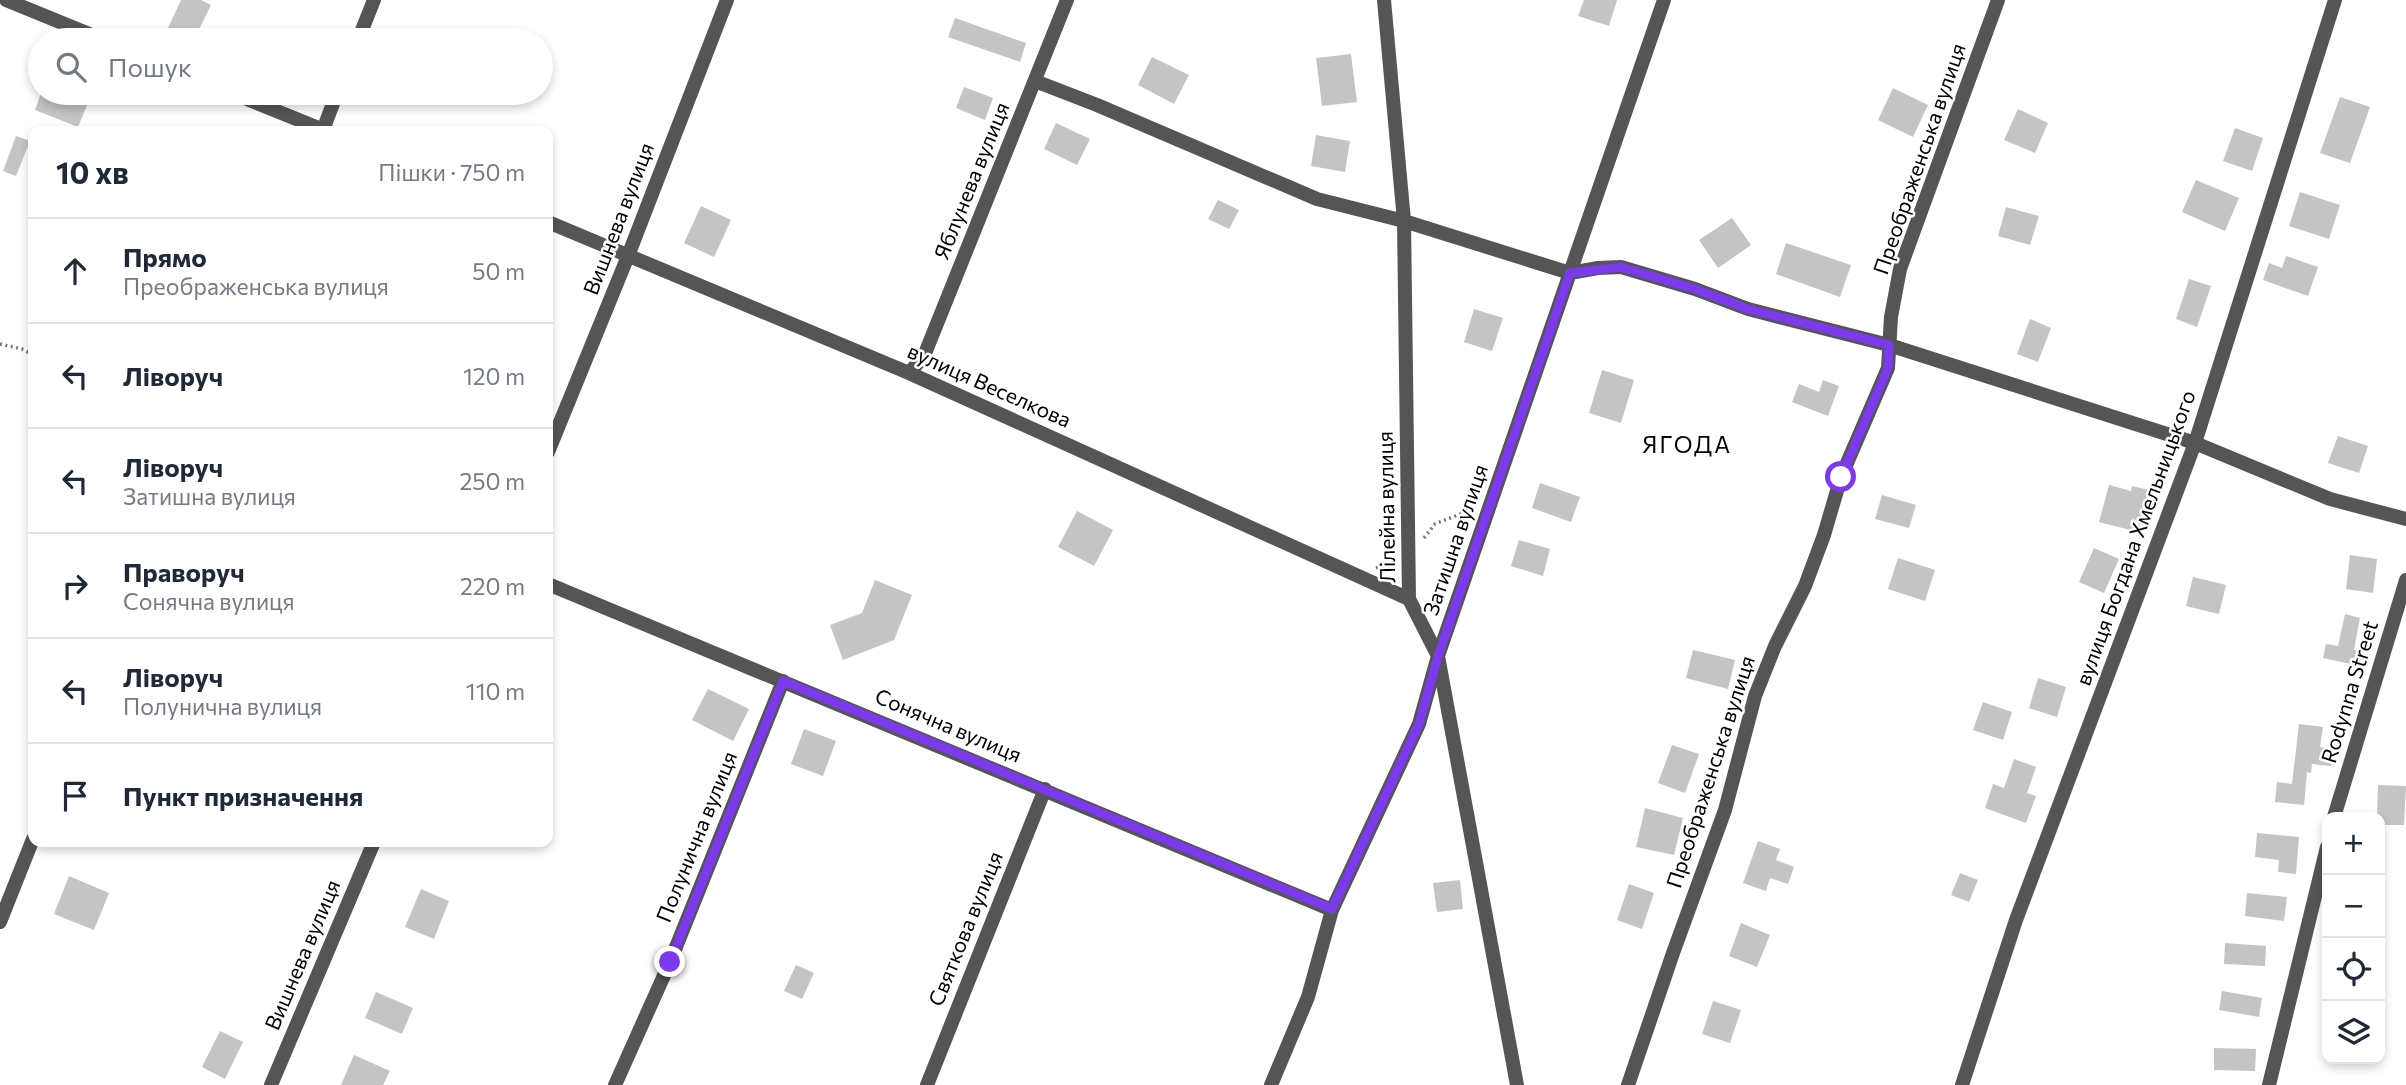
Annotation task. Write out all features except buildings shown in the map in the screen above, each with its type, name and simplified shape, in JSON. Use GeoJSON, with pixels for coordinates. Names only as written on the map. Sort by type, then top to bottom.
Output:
{"type":"FeatureCollection","features":[{"type":"Feature","properties":{"kind":"street"},"geometry":{"type":"LineString","coordinates":[[6,0],[38,6],[81,28]]}},
{"type":"Feature","properties":{"kind":"street"},"geometry":{"type":"LineString","coordinates":[[363,28],[374,0]]}},
{"type":"Feature","properties":{"kind":"street","name":"Вишнева вулиця"},"geometry":{"type":"LineString","coordinates":[[553,440],[628,256],[727,0]]}},
{"type":"Feature","properties":{"kind":"street","name":"Яблунева вулиця"},"geometry":{"type":"LineString","coordinates":[[909,373],[924,356],[1067,0]]}},
{"type":"Feature","properties":{"kind":"street","name":"Лілейна вулиця"},"geometry":{"type":"LineString","coordinates":[[1384,0],[1404,221],[1409,599],[1438,656],[1517,1085]]}},
{"type":"Feature","properties":{"kind":"street","name":"Затишна вулиця"},"geometry":{"type":"LineString","coordinates":[[1270,1085],[1308,997],[1332,909],[1419,724],[1438,656],[1664,0]]}},
{"type":"Feature","properties":{"kind":"street","name":"Преображенська вулиця"},"geometry":{"type":"LineString","coordinates":[[1628,1085],[1672,953],[1725,810],[1755,696],[1775,646],[1805,586],[1841,477],[1888,368],[1891,317],[1900,269],[1998,0]]}},
{"type":"Feature","properties":{"kind":"street","name":"вулиця Богдана Хмельницького"},"geometry":{"type":"LineString","coordinates":[[1962,1085],[2016,920],[2195,443],[2335,0]]}},
{"type":"Feature","properties":{"kind":"street"},"geometry":{"type":"LineString","coordinates":[[1035,81],[1317,199],[1404,221],[1570,273],[1621,267],[1748,309],[1889,345],[2195,443],[2330,499],[2406,519]]}},
{"type":"Feature","properties":{"kind":"street"},"geometry":{"type":"LineString","coordinates":[[261,105],[312,126]]}},
{"type":"Feature","properties":{"kind":"street"},"geometry":{"type":"LineString","coordinates":[[326,126],[333,105]]}},
{"type":"Feature","properties":{"kind":"street","name":"вулиця Веселкова"},"geometry":{"type":"LineString","coordinates":[[553,224],[909,373],[1409,599]]}},
{"type":"Feature","properties":{"kind":"street","name":"Rodynna Street"},"geometry":{"type":"LineString","coordinates":[[2336,812],[2406,580]]}},
{"type":"Feature","properties":{"kind":"street","name":"Сонячна вулиця"},"geometry":{"type":"LineString","coordinates":[[553,586],[1332,909]]}},
{"type":"Feature","properties":{"kind":"street","name":"Полунична вулиця"},"geometry":{"type":"LineString","coordinates":[[615,1085],[670,962],[783,681]]}},
{"type":"Feature","properties":{"kind":"street","name":"Святкова вулиця"},"geometry":{"type":"LineString","coordinates":[[926,1085],[1045,789]]}},
{"type":"Feature","properties":{"kind":"street"},"geometry":{"type":"LineString","coordinates":[[0,922],[30,847]]}},
{"type":"Feature","properties":{"kind":"street","name":"Вишнева вулиця"},"geometry":{"type":"LineString","coordinates":[[271,1085],[372,847]]}},
{"type":"Feature","properties":{"kind":"street"},"geometry":{"type":"LineString","coordinates":[[2269,1085],[2322,868]]}},
{"type":"Feature","properties":{"kind":"path"},"geometry":{"type":"LineString","coordinates":[[0,344],[28,352]]}},
{"type":"Feature","properties":{"kind":"district","name":"ЯГОДА"},"geometry":{"type":"Point","coordinates":[1687,445]}},
{"type":"Feature","properties":{"kind":"route"},"geometry":{"type":"LineString","coordinates":[[670,962],[783,681],[1332,909],[1419,724],[1438,656],[1570,273],[1621,267],[1695,289],[1748,309],[1889,345],[1888,368],[1841,477]]}}]}
